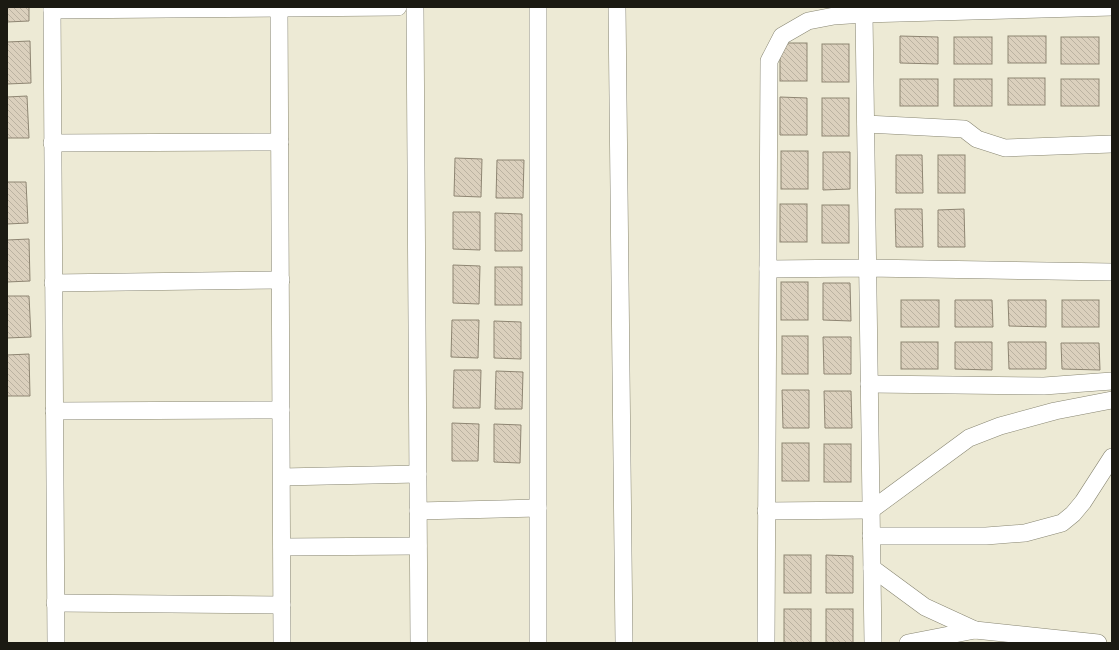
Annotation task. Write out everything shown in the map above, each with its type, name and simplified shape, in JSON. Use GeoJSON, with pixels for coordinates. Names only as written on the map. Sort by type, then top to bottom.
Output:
{"type":"FeatureCollection","features":[{"type":"Feature","properties":{"kind":"street"},"geometry":{"type":"LineString","coordinates":[[56,643],[52,9],[398,7]]}},
{"type":"Feature","properties":{"kind":"street"},"geometry":{"type":"LineString","coordinates":[[415,7],[419,643]]}},
{"type":"Feature","properties":{"kind":"street"},"geometry":{"type":"LineString","coordinates":[[538,7],[538,643]]}},
{"type":"Feature","properties":{"kind":"street"},"geometry":{"type":"LineString","coordinates":[[616,7],[624,643]]}},
{"type":"Feature","properties":{"kind":"street"},"geometry":{"type":"LineString","coordinates":[[766,643],[769,61],[782,36],[808,21],[834,16],[1112,7]]}},
{"type":"Feature","properties":{"kind":"street"},"geometry":{"type":"LineString","coordinates":[[279,8],[282,643]]}},
{"type":"Feature","properties":{"kind":"street"},"geometry":{"type":"LineString","coordinates":[[864,14],[873,643]]}},
{"type":"Feature","properties":{"kind":"street"},"geometry":{"type":"LineString","coordinates":[[866,124],[964,130],[977,139],[1005,148],[1112,144]]}},
{"type":"Feature","properties":{"kind":"street"},"geometry":{"type":"LineString","coordinates":[[52,143],[280,142]]}},
{"type":"Feature","properties":{"kind":"street"},"geometry":{"type":"LineString","coordinates":[[768,269],[868,268],[1112,272]]}},
{"type":"Feature","properties":{"kind":"street"},"geometry":{"type":"LineString","coordinates":[[53,283],[280,280]]}},
{"type":"Feature","properties":{"kind":"street"},"geometry":{"type":"LineString","coordinates":[[869,384],[1044,386],[1112,381]]}},
{"type":"Feature","properties":{"kind":"street"},"geometry":{"type":"LineString","coordinates":[[766,511],[871,510],[969,438],[1000,426],[1055,411],[1112,400]]}},
{"type":"Feature","properties":{"kind":"street"},"geometry":{"type":"LineString","coordinates":[[54,411],[281,410]]}},
{"type":"Feature","properties":{"kind":"street"},"geometry":{"type":"LineString","coordinates":[[871,536],[986,536],[1025,534],[1062,523],[1083,502],[1112,457]]}},
{"type":"Feature","properties":{"kind":"street"},"geometry":{"type":"LineString","coordinates":[[282,477],[418,474]]}},
{"type":"Feature","properties":{"kind":"street"},"geometry":{"type":"LineString","coordinates":[[418,511],[538,508]]}},
{"type":"Feature","properties":{"kind":"street"},"geometry":{"type":"LineString","coordinates":[[282,547],[418,546]]}},
{"type":"Feature","properties":{"kind":"street"},"geometry":{"type":"LineString","coordinates":[[872,568],[925,606],[975,630]]}},
{"type":"Feature","properties":{"kind":"street"},"geometry":{"type":"LineString","coordinates":[[55,603],[282,606]]}},
{"type":"Feature","properties":{"kind":"street"},"geometry":{"type":"LineString","coordinates":[[908,643],[975,630],[1098,643]]}},
{"type":"Feature","properties":{"kind":"building"},"geometry":{"type":"Polygon","coordinates":[[[7,7],[29,7],[29,21],[7,22],[7,7]]]}},
{"type":"Feature","properties":{"kind":"building"},"geometry":{"type":"Polygon","coordinates":[[[900,36],[938,37],[938,64],[900,63],[900,36]]]}},
{"type":"Feature","properties":{"kind":"building"},"geometry":{"type":"Polygon","coordinates":[[[1008,36],[1046,36],[1046,63],[1008,63],[1008,36]]]}},
{"type":"Feature","properties":{"kind":"building"},"geometry":{"type":"Polygon","coordinates":[[[954,37],[992,37],[992,64],[954,64],[954,37]]]}},
{"type":"Feature","properties":{"kind":"building"},"geometry":{"type":"Polygon","coordinates":[[[1061,37],[1099,37],[1099,64],[1061,64],[1061,37]]]}},
{"type":"Feature","properties":{"kind":"building"},"geometry":{"type":"Polygon","coordinates":[[[30,41],[31,83],[7,84],[7,42],[30,41]]]}},
{"type":"Feature","properties":{"kind":"building"},"geometry":{"type":"Polygon","coordinates":[[[780,43],[807,43],[807,81],[780,81],[780,43]]]}},
{"type":"Feature","properties":{"kind":"building"},"geometry":{"type":"Polygon","coordinates":[[[822,44],[849,44],[849,82],[822,82],[822,44]]]}},
{"type":"Feature","properties":{"kind":"building"},"geometry":{"type":"Polygon","coordinates":[[[1008,78],[1045,78],[1045,105],[1008,105],[1008,78]]]}},
{"type":"Feature","properties":{"kind":"building"},"geometry":{"type":"Polygon","coordinates":[[[900,79],[938,79],[938,106],[900,106],[900,79]]]}},
{"type":"Feature","properties":{"kind":"building"},"geometry":{"type":"Polygon","coordinates":[[[954,79],[992,79],[992,106],[954,106],[954,79]]]}},
{"type":"Feature","properties":{"kind":"building"},"geometry":{"type":"Polygon","coordinates":[[[1061,79],[1099,79],[1099,106],[1061,106],[1061,79]]]}},
{"type":"Feature","properties":{"kind":"building"},"geometry":{"type":"Polygon","coordinates":[[[27,96],[29,138],[7,138],[7,97],[27,96]]]}},
{"type":"Feature","properties":{"kind":"building"},"geometry":{"type":"Polygon","coordinates":[[[780,97],[807,98],[807,135],[780,135],[780,97]]]}},
{"type":"Feature","properties":{"kind":"building"},"geometry":{"type":"Polygon","coordinates":[[[822,98],[849,98],[849,136],[822,136],[822,98]]]}},
{"type":"Feature","properties":{"kind":"building"},"geometry":{"type":"Polygon","coordinates":[[[781,151],[808,151],[808,189],[781,189],[781,151]]]}},
{"type":"Feature","properties":{"kind":"building"},"geometry":{"type":"Polygon","coordinates":[[[823,152],[850,152],[850,189],[823,190],[823,152]]]}},
{"type":"Feature","properties":{"kind":"building"},"geometry":{"type":"Polygon","coordinates":[[[896,155],[922,155],[923,193],[896,193],[896,155]]]}},
{"type":"Feature","properties":{"kind":"building"},"geometry":{"type":"Polygon","coordinates":[[[938,155],[965,155],[965,193],[938,193],[938,155]]]}},
{"type":"Feature","properties":{"kind":"building"},"geometry":{"type":"Polygon","coordinates":[[[455,158],[482,159],[481,197],[454,196],[455,158]]]}},
{"type":"Feature","properties":{"kind":"building"},"geometry":{"type":"Polygon","coordinates":[[[497,160],[524,160],[523,198],[496,198],[497,160]]]}},
{"type":"Feature","properties":{"kind":"building"},"geometry":{"type":"Polygon","coordinates":[[[7,182],[26,182],[28,223],[7,224],[7,182]]]}},
{"type":"Feature","properties":{"kind":"building"},"geometry":{"type":"Polygon","coordinates":[[[780,204],[807,204],[807,242],[780,242],[780,204]]]}},
{"type":"Feature","properties":{"kind":"building"},"geometry":{"type":"Polygon","coordinates":[[[822,205],[849,205],[849,243],[822,243],[822,205]]]}},
{"type":"Feature","properties":{"kind":"building"},"geometry":{"type":"Polygon","coordinates":[[[895,209],[922,209],[923,247],[896,247],[895,209]]]}},
{"type":"Feature","properties":{"kind":"building"},"geometry":{"type":"Polygon","coordinates":[[[964,209],[965,247],[938,247],[938,210],[964,209]]]}},
{"type":"Feature","properties":{"kind":"building"},"geometry":{"type":"Polygon","coordinates":[[[453,212],[480,212],[480,250],[453,249],[453,212]]]}},
{"type":"Feature","properties":{"kind":"building"},"geometry":{"type":"Polygon","coordinates":[[[495,213],[522,214],[522,251],[495,251],[495,213]]]}},
{"type":"Feature","properties":{"kind":"building"},"geometry":{"type":"Polygon","coordinates":[[[29,239],[30,281],[7,282],[7,240],[29,239]]]}},
{"type":"Feature","properties":{"kind":"building"},"geometry":{"type":"Polygon","coordinates":[[[453,265],[480,266],[479,304],[453,303],[453,265]]]}},
{"type":"Feature","properties":{"kind":"building"},"geometry":{"type":"Polygon","coordinates":[[[495,267],[522,267],[522,305],[495,305],[495,267]]]}},
{"type":"Feature","properties":{"kind":"building"},"geometry":{"type":"Polygon","coordinates":[[[781,282],[808,282],[808,320],[781,320],[781,282]]]}},
{"type":"Feature","properties":{"kind":"building"},"geometry":{"type":"Polygon","coordinates":[[[823,283],[850,283],[851,321],[823,320],[823,283]]]}},
{"type":"Feature","properties":{"kind":"building"},"geometry":{"type":"Polygon","coordinates":[[[7,296],[29,296],[31,337],[7,338],[7,296]]]}},
{"type":"Feature","properties":{"kind":"building"},"geometry":{"type":"Polygon","coordinates":[[[901,300],[939,300],[939,327],[901,327],[901,300]]]}},
{"type":"Feature","properties":{"kind":"building"},"geometry":{"type":"Polygon","coordinates":[[[955,300],[992,300],[993,327],[955,327],[955,300]]]}},
{"type":"Feature","properties":{"kind":"building"},"geometry":{"type":"Polygon","coordinates":[[[1008,300],[1046,300],[1046,327],[1009,326],[1008,300]]]}},
{"type":"Feature","properties":{"kind":"building"},"geometry":{"type":"Polygon","coordinates":[[[1062,300],[1099,300],[1099,327],[1062,327],[1062,300]]]}},
{"type":"Feature","properties":{"kind":"building"},"geometry":{"type":"Polygon","coordinates":[[[452,320],[479,320],[478,358],[451,357],[452,320]]]}},
{"type":"Feature","properties":{"kind":"building"},"geometry":{"type":"Polygon","coordinates":[[[494,321],[521,322],[521,359],[494,358],[494,321]]]}},
{"type":"Feature","properties":{"kind":"building"},"geometry":{"type":"Polygon","coordinates":[[[782,336],[808,336],[808,374],[782,374],[782,336]]]}},
{"type":"Feature","properties":{"kind":"building"},"geometry":{"type":"Polygon","coordinates":[[[823,337],[851,337],[851,374],[824,374],[823,337]]]}},
{"type":"Feature","properties":{"kind":"building"},"geometry":{"type":"Polygon","coordinates":[[[901,342],[938,342],[938,369],[901,369],[901,342]]]}},
{"type":"Feature","properties":{"kind":"building"},"geometry":{"type":"Polygon","coordinates":[[[955,342],[992,342],[992,370],[955,369],[955,342]]]}},
{"type":"Feature","properties":{"kind":"building"},"geometry":{"type":"Polygon","coordinates":[[[1008,342],[1046,342],[1046,369],[1009,369],[1008,342]]]}},
{"type":"Feature","properties":{"kind":"building"},"geometry":{"type":"Polygon","coordinates":[[[1061,343],[1099,343],[1100,370],[1062,369],[1061,343]]]}},
{"type":"Feature","properties":{"kind":"building"},"geometry":{"type":"Polygon","coordinates":[[[29,354],[30,396],[7,396],[7,355],[29,354]]]}},
{"type":"Feature","properties":{"kind":"building"},"geometry":{"type":"Polygon","coordinates":[[[454,370],[481,370],[480,408],[453,408],[454,370]]]}},
{"type":"Feature","properties":{"kind":"building"},"geometry":{"type":"Polygon","coordinates":[[[496,371],[523,372],[522,409],[495,409],[496,371]]]}},
{"type":"Feature","properties":{"kind":"building"},"geometry":{"type":"Polygon","coordinates":[[[782,390],[809,390],[809,428],[783,428],[782,390]]]}},
{"type":"Feature","properties":{"kind":"building"},"geometry":{"type":"Polygon","coordinates":[[[824,391],[851,391],[852,428],[825,428],[824,391]]]}},
{"type":"Feature","properties":{"kind":"building"},"geometry":{"type":"Polygon","coordinates":[[[452,423],[479,424],[478,461],[452,461],[452,423]]]}},
{"type":"Feature","properties":{"kind":"building"},"geometry":{"type":"Polygon","coordinates":[[[494,424],[521,425],[520,463],[494,462],[494,424]]]}},
{"type":"Feature","properties":{"kind":"building"},"geometry":{"type":"Polygon","coordinates":[[[782,443],[809,443],[809,481],[782,481],[782,443]]]}},
{"type":"Feature","properties":{"kind":"building"},"geometry":{"type":"Polygon","coordinates":[[[824,444],[851,444],[851,482],[824,482],[824,444]]]}},
{"type":"Feature","properties":{"kind":"building"},"geometry":{"type":"Polygon","coordinates":[[[784,555],[811,555],[811,593],[784,593],[784,555]]]}},
{"type":"Feature","properties":{"kind":"building"},"geometry":{"type":"Polygon","coordinates":[[[826,555],[853,556],[853,593],[826,593],[826,555]]]}},
{"type":"Feature","properties":{"kind":"building"},"geometry":{"type":"Polygon","coordinates":[[[784,609],[811,609],[811,643],[784,643],[784,609]]]}},
{"type":"Feature","properties":{"kind":"building"},"geometry":{"type":"Polygon","coordinates":[[[826,609],[853,609],[853,643],[826,643],[826,609]]]}}]}
